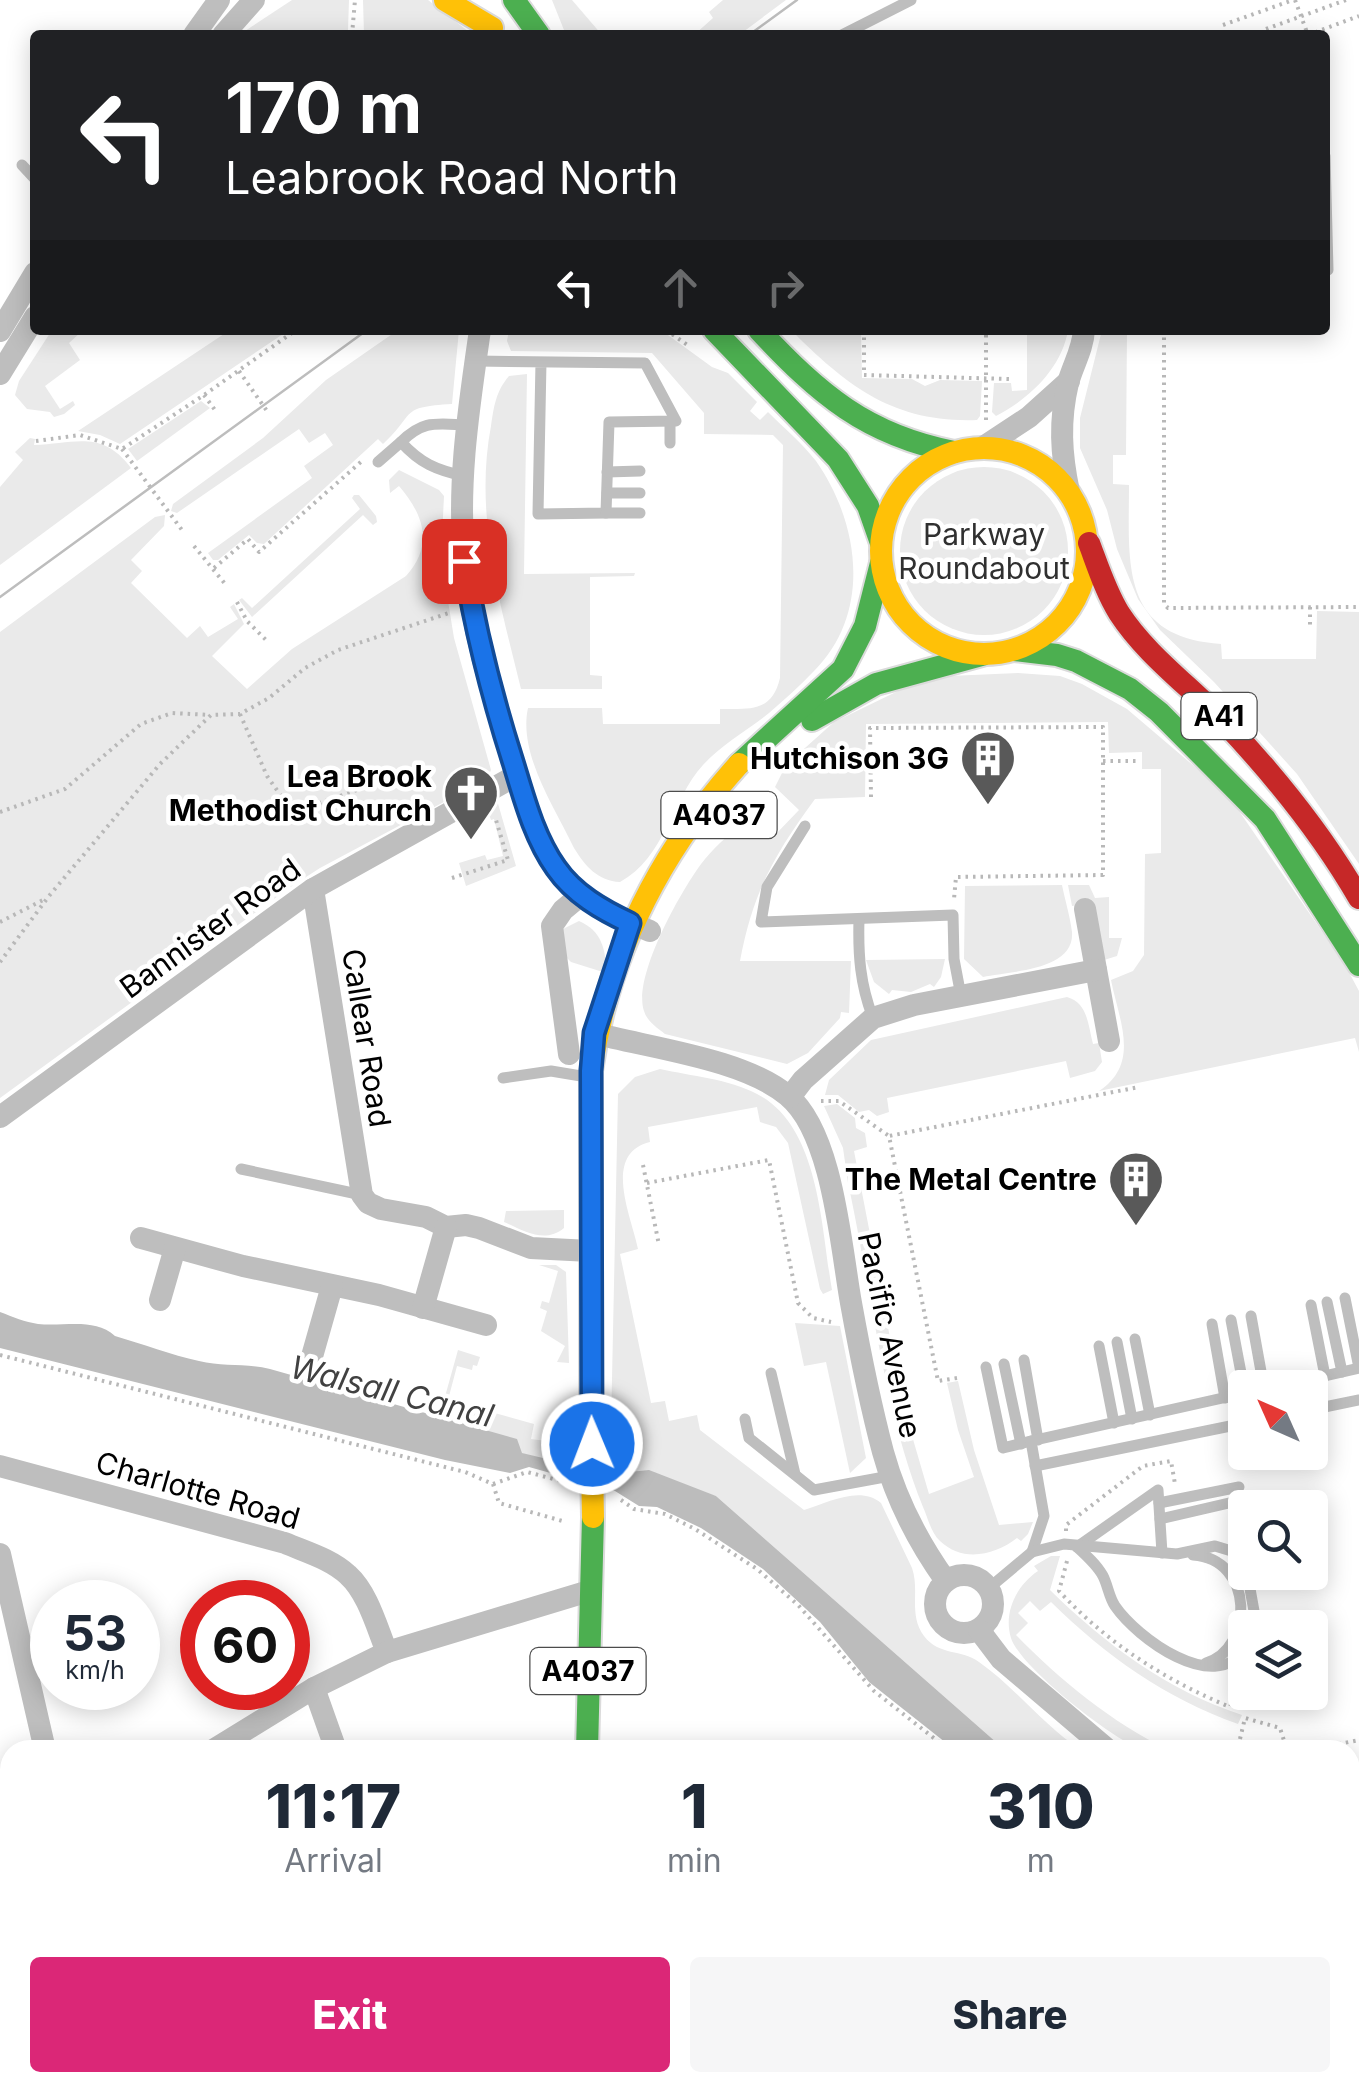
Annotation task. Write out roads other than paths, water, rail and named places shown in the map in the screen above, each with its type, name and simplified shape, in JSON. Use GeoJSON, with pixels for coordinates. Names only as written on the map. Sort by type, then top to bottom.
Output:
{"type":"FeatureCollection","features":[{"type":"Feature","properties":{"kind":"main road"},"geometry":{"type":"LineString","coordinates":[[444,0],[491,30]]}},
{"type":"Feature","properties":{"kind":"main road"},"geometry":{"type":"LineString","coordinates":[[465,0],[492,30]]}},
{"type":"Feature","properties":{"kind":"main road"},"geometry":{"type":"LineString","coordinates":[[514,0],[535,30]]}},
{"type":"Feature","properties":{"kind":"main road","name":"A41"},"geometry":{"type":"LineString","coordinates":[[719,335],[819,436],[867,504],[888,590],[910,624],[941,646],[982,655],[1014,650],[1057,655],[1076,660],[1130,688],[1264,818],[1359,965]]}},
{"type":"Feature","properties":{"kind":"main road","name":"A41"},"geometry":{"type":"LineString","coordinates":[[764,335],[806,379],[860,422],[919,447],[954,452]]}},
{"type":"Feature","properties":{"kind":"main road","name":"A41"},"geometry":{"type":"LineString","coordinates":[[881,553],[891,506],[905,484],[923,468],[984,436],[1054,474],[1079,510],[1106,587],[1121,616],[1281,786],[1359,898]]}},
{"type":"Feature","properties":{"kind":"main road","name":"A41"},"geometry":{"type":"LineString","coordinates":[[1014,650],[1043,636],[1067,613],[1083,582],[1086,534]]}},
{"type":"Feature","properties":{"kind":"main road","name":"A4037"},"geometry":{"type":"LineString","coordinates":[[587,1740],[593,1523],[591,1078],[640,927],[672,848],[703,805],[746,757],[833,679],[846,662],[872,608],[881,553]]}},
{"type":"Feature","properties":{"kind":"main road","name":"A4037"},"geometry":{"type":"LineString","coordinates":[[640,927],[742,786],[808,723],[843,700],[891,679],[982,655]]}},
{"type":"Feature","properties":{"kind":"main road","name":"A4037"},"geometry":{"type":"LineString","coordinates":[[592,1104],[604,1035]]}},
{"type":"Feature","properties":{"kind":"street"},"geometry":{"type":"LineString","coordinates":[[198,30],[220,0]]}},
{"type":"Feature","properties":{"kind":"street"},"geometry":{"type":"LineString","coordinates":[[227,30],[254,0]]}},
{"type":"Feature","properties":{"kind":"street"},"geometry":{"type":"LineString","coordinates":[[0,331],[30,281]]}},
{"type":"Feature","properties":{"kind":"street"},"geometry":{"type":"LineString","coordinates":[[0,374],[30,325]]}},
{"type":"Feature","properties":{"kind":"street"},"geometry":{"type":"LineString","coordinates":[[479,335],[464,476],[464,561],[493,699],[534,828],[557,870],[581,894],[640,927]]}},
{"type":"Feature","properties":{"kind":"street"},"geometry":{"type":"LineString","coordinates":[[1069,492],[1060,426],[1084,335]]}},
{"type":"Feature","properties":{"kind":"street"},"geometry":{"type":"LineString","coordinates":[[984,436],[1029,417],[1069,381]]}},
{"type":"Feature","properties":{"kind":"street","name":"Bannister Road"},"geometry":{"type":"LineString","coordinates":[[0,1117],[313,889],[516,775]]}},
{"type":"Feature","properties":{"kind":"street","name":"Callear Road"},"geometry":{"type":"LineString","coordinates":[[313,889],[362,1195]]}},
{"type":"Feature","properties":{"kind":"street"},"geometry":{"type":"LineString","coordinates":[[569,1054],[552,926],[581,894]]}},
{"type":"Feature","properties":{"kind":"street"},"geometry":{"type":"LineString","coordinates":[[1085,909],[1109,1041]]}},
{"type":"Feature","properties":{"kind":"street"},"geometry":{"type":"LineString","coordinates":[[790,1097],[803,1080],[874,1018],[914,1005],[1096,970]]}},
{"type":"Feature","properties":{"kind":"street","name":"Pacific Avenue"},"geometry":{"type":"LineString","coordinates":[[604,1035],[708,1060],[760,1078],[790,1097],[817,1137],[830,1181],[856,1333],[890,1476],[915,1532],[946,1581]]}},
{"type":"Feature","properties":{"kind":"street"},"geometry":{"type":"LineString","coordinates":[[362,1195],[368,1204],[381,1209],[426,1218],[446,1227],[478,1228],[531,1248],[590,1251]]}},
{"type":"Feature","properties":{"kind":"street"},"geometry":{"type":"LineString","coordinates":[[424,1308],[446,1227]]}},
{"type":"Feature","properties":{"kind":"street"},"geometry":{"type":"LineString","coordinates":[[142,1238],[486,1325]]}},
{"type":"Feature","properties":{"kind":"street"},"geometry":{"type":"LineString","coordinates":[[160,1300],[176,1248]]}},
{"type":"Feature","properties":{"kind":"street"},"geometry":{"type":"LineString","coordinates":[[309,1367],[332,1286]]}},
{"type":"Feature","properties":{"kind":"street","name":"Charlotte Road"},"geometry":{"type":"LineString","coordinates":[[0,1466],[285,1543],[327,1561],[350,1576],[362,1594],[387,1652]]}},
{"type":"Feature","properties":{"kind":"street"},"geometry":{"type":"LineString","coordinates":[[0,1554],[43,1740]]}},
{"type":"Feature","properties":{"kind":"street"},"geometry":{"type":"LineString","coordinates":[[964,1574],[983,1581],[989,1588],[994,1606],[979,1630],[956,1633],[942,1624],[935,1598],[946,1581],[964,1574]]}},
{"type":"Feature","properties":{"kind":"street"},"geometry":{"type":"LineString","coordinates":[[229,1740],[314,1688],[387,1652],[589,1591]]}},
{"type":"Feature","properties":{"kind":"street"},"geometry":{"type":"LineString","coordinates":[[979,1630],[1000,1659],[1095,1740]]}},
{"type":"Feature","properties":{"kind":"street"},"geometry":{"type":"LineString","coordinates":[[314,1688],[332,1740]]}},
{"type":"Feature","properties":{"kind":"lane"},"geometry":{"type":"LineString","coordinates":[[852,30],[911,0]]}},
{"type":"Feature","properties":{"kind":"lane"},"geometry":{"type":"LineString","coordinates":[[22,165],[30,174]]}},
{"type":"Feature","properties":{"kind":"lane"},"geometry":{"type":"LineString","coordinates":[[476,362],[645,363],[676,421],[609,422],[606,513]]}},
{"type":"Feature","properties":{"kind":"lane"},"geometry":{"type":"LineString","coordinates":[[541,362],[538,514],[640,514]]}},
{"type":"Feature","properties":{"kind":"lane"},"geometry":{"type":"LineString","coordinates":[[670,421],[670,443]]}},
{"type":"Feature","properties":{"kind":"lane"},"geometry":{"type":"LineString","coordinates":[[378,462],[415,428],[431,423],[468,425]]}},
{"type":"Feature","properties":{"kind":"lane"},"geometry":{"type":"LineString","coordinates":[[401,442],[433,469],[464,476]]}},
{"type":"Feature","properties":{"kind":"lane"},"geometry":{"type":"LineString","coordinates":[[607,472],[640,472]]}},
{"type":"Feature","properties":{"kind":"lane"},"geometry":{"type":"LineString","coordinates":[[607,493],[640,493]]}},
{"type":"Feature","properties":{"kind":"lane"},"geometry":{"type":"LineString","coordinates":[[805,826],[767,887],[761,922],[953,915],[954,960],[961,996]]}},
{"type":"Feature","properties":{"kind":"lane"},"geometry":{"type":"LineString","coordinates":[[859,919],[862,989],[874,1018]]}},
{"type":"Feature","properties":{"kind":"lane"},"geometry":{"type":"LineString","coordinates":[[502,1078],[552,1071],[591,1078]]}},
{"type":"Feature","properties":{"kind":"lane"},"geometry":{"type":"LineString","coordinates":[[241,1170],[362,1195]]}},
{"type":"Feature","properties":{"kind":"lane"},"geometry":{"type":"LineString","coordinates":[[1328,1375],[1359,1368],[1344,1298]]}},
{"type":"Feature","properties":{"kind":"lane"},"geometry":{"type":"LineString","coordinates":[[1328,1302],[1342,1372]]}},
{"type":"Feature","properties":{"kind":"lane"},"geometry":{"type":"LineString","coordinates":[[1311,1305],[1324,1370]]}},
{"type":"Feature","properties":{"kind":"lane"},"geometry":{"type":"LineString","coordinates":[[1251,1316],[1264,1370]]}},
{"type":"Feature","properties":{"kind":"lane"},"geometry":{"type":"LineString","coordinates":[[1231,1320],[1240,1370]]}},
{"type":"Feature","properties":{"kind":"lane"},"geometry":{"type":"LineString","coordinates":[[1212,1324],[1225,1398]]}},
{"type":"Feature","properties":{"kind":"lane"},"geometry":{"type":"LineString","coordinates":[[1135,1338],[1150,1415]]}},
{"type":"Feature","properties":{"kind":"lane"},"geometry":{"type":"LineString","coordinates":[[1117,1342],[1132,1419]]}},
{"type":"Feature","properties":{"kind":"lane"},"geometry":{"type":"LineString","coordinates":[[1099,1346],[1114,1422]]}},
{"type":"Feature","properties":{"kind":"lane"},"geometry":{"type":"LineString","coordinates":[[1024,1360],[1030,1442]]}},
{"type":"Feature","properties":{"kind":"lane"},"geometry":{"type":"LineString","coordinates":[[1004,1364],[1030,1442],[1044,1516],[1032,1552]]}},
{"type":"Feature","properties":{"kind":"lane"},"geometry":{"type":"LineString","coordinates":[[986,1367],[1002,1448],[1228,1397]]}},
{"type":"Feature","properties":{"kind":"lane"},"geometry":{"type":"LineString","coordinates":[[771,1372],[795,1474]]}},
{"type":"Feature","properties":{"kind":"lane"},"geometry":{"type":"LineString","coordinates":[[1328,1406],[1359,1400]]}},
{"type":"Feature","properties":{"kind":"lane"},"geometry":{"type":"LineString","coordinates":[[745,1419],[750,1438],[814,1490],[890,1476]]}},
{"type":"Feature","properties":{"kind":"lane"},"geometry":{"type":"LineString","coordinates":[[1035,1466],[1228,1426]]}},
{"type":"Feature","properties":{"kind":"lane"},"geometry":{"type":"LineString","coordinates":[[1072,1545],[1158,1490],[1162,1552]]}},
{"type":"Feature","properties":{"kind":"lane"},"geometry":{"type":"LineString","coordinates":[[1159,1503],[1240,1494],[1160,1519]]}},
{"type":"Feature","properties":{"kind":"lane"},"geometry":{"type":"LineString","coordinates":[[1072,1545],[1094,1562],[1113,1604],[1155,1642],[1197,1666],[1212,1668],[1228,1664]]}},
{"type":"Feature","properties":{"kind":"lane"},"geometry":{"type":"LineString","coordinates":[[989,1588],[1032,1552],[1072,1545],[1206,1556],[1231,1571],[1239,1591],[1241,1614],[1236,1635],[1226,1651],[1214,1661],[1197,1666]]}},
{"type":"Feature","properties":{"kind":"lane"},"geometry":{"type":"LineString","coordinates":[[1176,1554],[1215,1546],[1228,1551]]}},
{"type":"Feature","properties":{"kind":"tram line"},"geometry":{"type":"LineString","coordinates":[[756,30],[797,0]]}},
{"type":"Feature","properties":{"kind":"tram line"},"geometry":{"type":"LineString","coordinates":[[0,597],[360,335]]}},
{"type":"Feature","properties":{"kind":"place","name":"Hutchison 3G"},"geometry":{"type":"Point","coordinates":[988,807]}},
{"type":"Feature","properties":{"kind":"place","name":"Lea Brook Methodist Church"},"geometry":{"type":"Point","coordinates":[471,842]}},
{"type":"Feature","properties":{"kind":"place","name":"The Metal Centre"},"geometry":{"type":"Point","coordinates":[1136,1228]}},
{"type":"Feature","properties":{"kind":"park label","name":"Parkway Roundabout"},"geometry":{"type":"Point","coordinates":[984,551]}},
{"type":"Feature","properties":{"kind":"water label","name":"Walsall Canal"},"geometry":{"type":"Point","coordinates":[392,1391]}}]}
